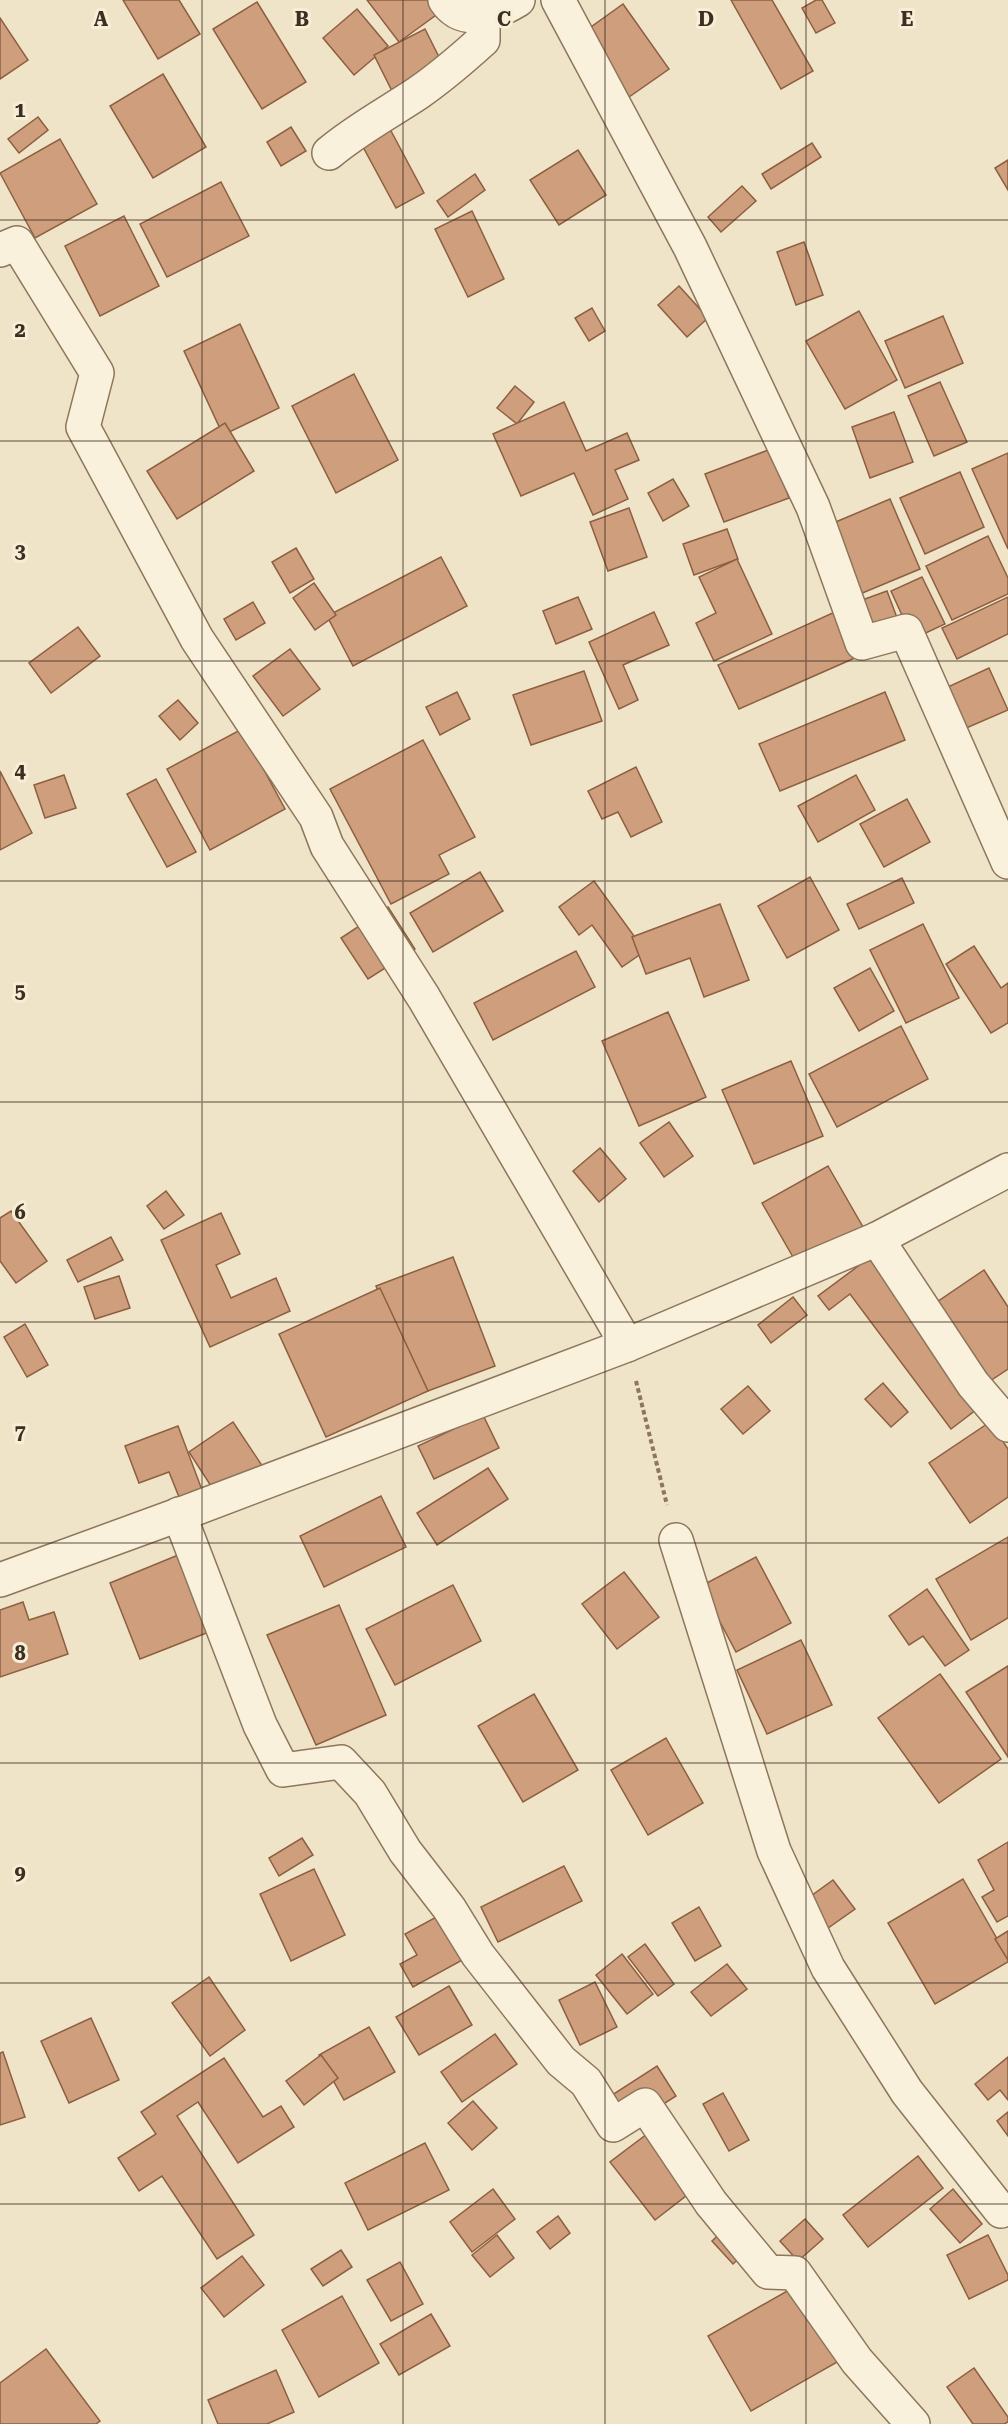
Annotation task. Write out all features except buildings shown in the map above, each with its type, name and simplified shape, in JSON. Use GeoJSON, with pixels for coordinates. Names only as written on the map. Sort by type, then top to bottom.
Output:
{"type":"FeatureCollection","features":[{"type":"Feature","properties":{"kind":"street"},"geometry":{"type":"LineString","coordinates":[[445,0],[448,6],[464,15],[492,14],[518,0]]}},
{"type":"Feature","properties":{"kind":"street"},"geometry":{"type":"LineString","coordinates":[[558,0],[711,290],[813,507],[862,644],[906,631],[1008,862]]}},
{"type":"Feature","properties":{"kind":"street"},"geometry":{"type":"LineString","coordinates":[[329,153],[344,140],[419,92],[453,67],[483,40],[483,15]]}},
{"type":"Feature","properties":{"kind":"street"},"geometry":{"type":"LineString","coordinates":[[0,250],[17,243],[97,373],[83,427],[197,639],[316,817],[327,846],[424,998],[627,1345]]}},
{"type":"Feature","properties":{"kind":"street"},"geometry":{"type":"LineString","coordinates":[[0,1580],[627,1345],[877,1239],[1008,1170]]}},
{"type":"Feature","properties":{"kind":"street"},"geometry":{"type":"LineString","coordinates":[[877,1239],[973,1384],[1008,1425]]}},
{"type":"Feature","properties":{"kind":"street"},"geometry":{"type":"LineString","coordinates":[[179,1514],[260,1725],[283,1770],[342,1762],[370,1794],[405,1851],[449,1908],[478,1955],[561,2061],[586,2082],[614,2125],[645,2105],[711,2203],[768,2272],[795,2273],[857,2361],[913,2424]]}},
{"type":"Feature","properties":{"kind":"street"},"geometry":{"type":"LineString","coordinates":[[676,1540],[774,1851],[828,1968],[907,2092],[1000,2211]]}},
{"type":"Feature","properties":{"kind":"path"},"geometry":{"type":"LineString","coordinates":[[627,1345],[676,1540]]}}]}
